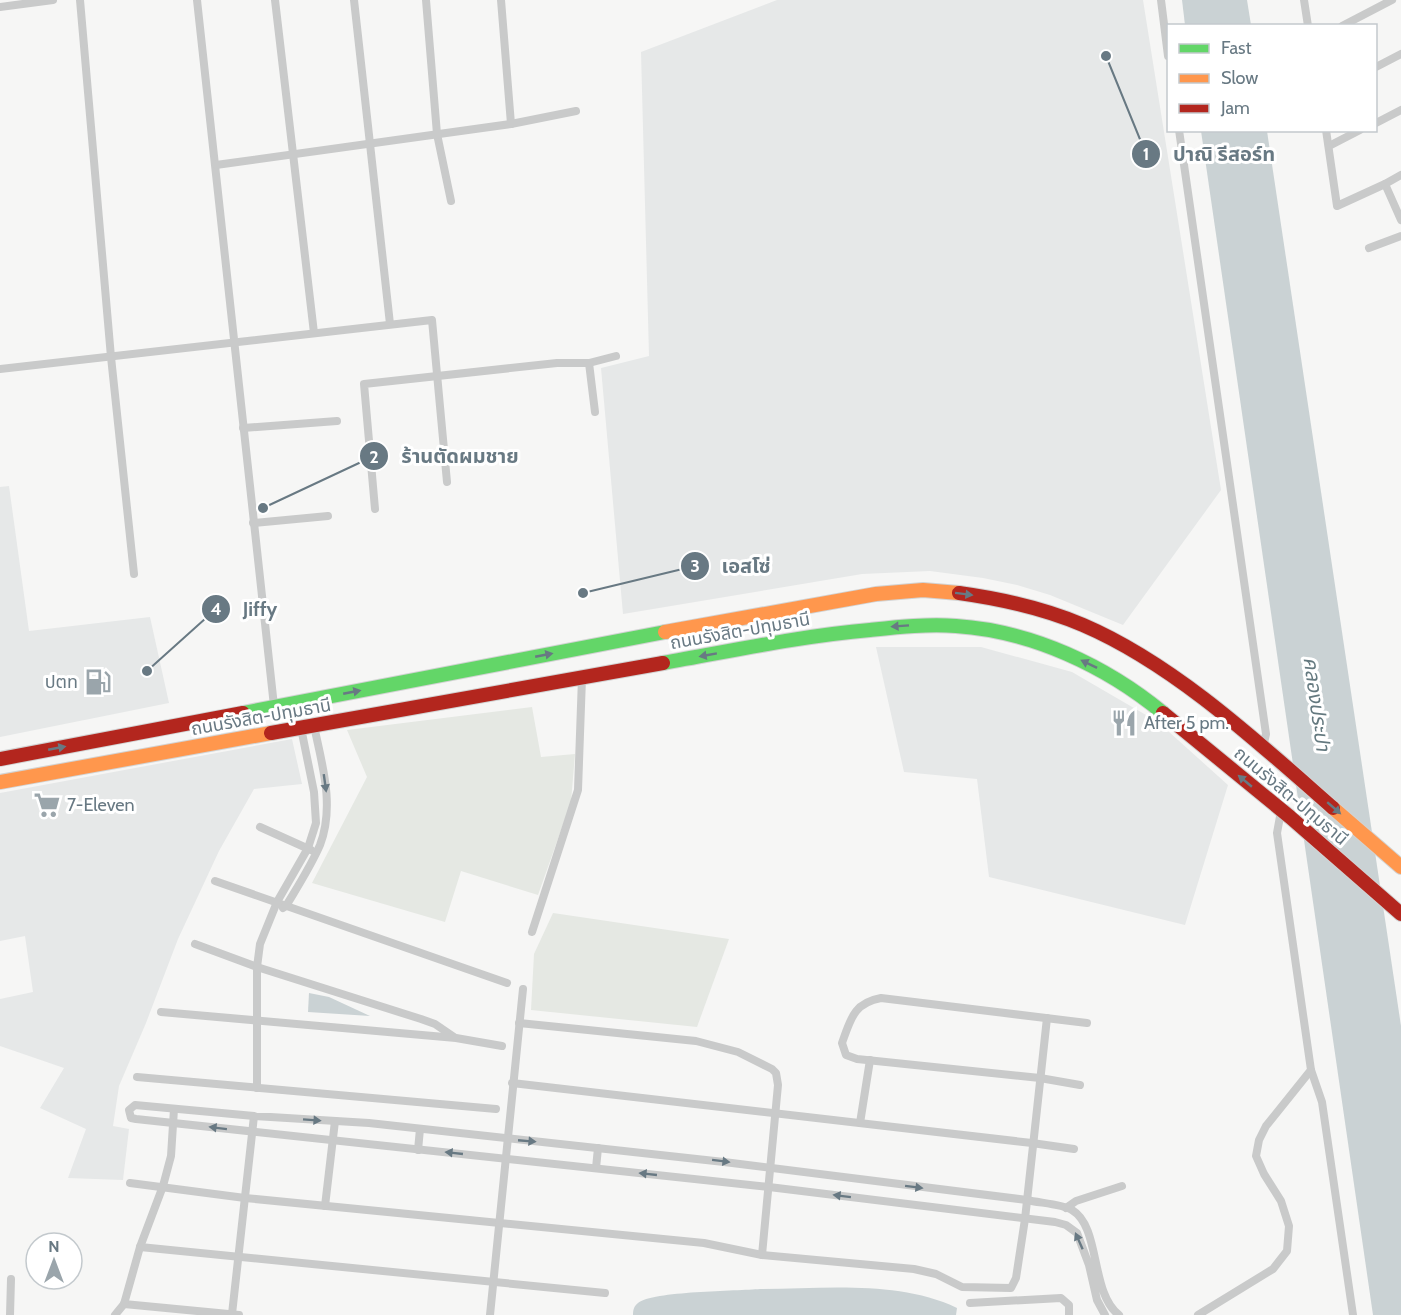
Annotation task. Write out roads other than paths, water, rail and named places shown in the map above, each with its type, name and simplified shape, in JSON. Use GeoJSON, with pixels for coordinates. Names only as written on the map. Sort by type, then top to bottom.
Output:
{"type":"FeatureCollection","features":[{"type":"Feature","properties":{"kind":"main road","name":"ถนนรังสิต-ปทุมธานี"},"geometry":{"type":"LineString","coordinates":[[0,759],[813,604],[890,593],[940,591],[1001,600],[1069,620],[1100,633],[1172,675],[1263,747],[1401,867]]}},
{"type":"Feature","properties":{"kind":"main road","name":"ถนนรังสิต-ปทุมธานี"},"geometry":{"type":"LineString","coordinates":[[0,782],[825,634],[888,627],[938,625],[1006,634],[1061,651],[1122,682],[1286,814],[1401,914]]}},
{"type":"Feature","properties":{"kind":"main road"},"geometry":{"type":"LineString","coordinates":[[386,685],[390,712]]}},
{"type":"Feature","properties":{"kind":"street"},"geometry":{"type":"LineString","coordinates":[[0,7],[52,0]]}},
{"type":"Feature","properties":{"kind":"street"},"geometry":{"type":"LineString","coordinates":[[80,0],[111,357],[134,574]]}},
{"type":"Feature","properties":{"kind":"street"},"geometry":{"type":"LineString","coordinates":[[197,0],[274,706]]}},
{"type":"Feature","properties":{"kind":"street"},"geometry":{"type":"LineString","coordinates":[[275,0],[314,333]]}},
{"type":"Feature","properties":{"kind":"street"},"geometry":{"type":"LineString","coordinates":[[354,0],[390,324]]}},
{"type":"Feature","properties":{"kind":"street"},"geometry":{"type":"LineString","coordinates":[[426,0],[437,134],[451,201]]}},
{"type":"Feature","properties":{"kind":"street"},"geometry":{"type":"LineString","coordinates":[[501,0],[511,124]]}},
{"type":"Feature","properties":{"kind":"street"},"geometry":{"type":"LineString","coordinates":[[1161,0],[1167,48]]}},
{"type":"Feature","properties":{"kind":"street"},"geometry":{"type":"LineString","coordinates":[[1304,0],[1308,24]]}},
{"type":"Feature","properties":{"kind":"street"},"geometry":{"type":"LineString","coordinates":[[1346,24],[1392,0]]}},
{"type":"Feature","properties":{"kind":"street"},"geometry":{"type":"LineString","coordinates":[[1377,66],[1401,54]]}},
{"type":"Feature","properties":{"kind":"street"},"geometry":{"type":"LineString","coordinates":[[1377,122],[1401,110]]}},
{"type":"Feature","properties":{"kind":"street"},"geometry":{"type":"LineString","coordinates":[[216,165],[511,124],[576,111]]}},
{"type":"Feature","properties":{"kind":"street"},"geometry":{"type":"LineString","coordinates":[[1179,132],[1265,723],[1266,734],[1263,747]]}},
{"type":"Feature","properties":{"kind":"street"},"geometry":{"type":"LineString","coordinates":[[1326,132],[1337,206],[1401,175]]}},
{"type":"Feature","properties":{"kind":"street"},"geometry":{"type":"LineString","coordinates":[[1329,146],[1356,132]]}},
{"type":"Feature","properties":{"kind":"street"},"geometry":{"type":"LineString","coordinates":[[1385,184],[1401,220]]}},
{"type":"Feature","properties":{"kind":"street"},"geometry":{"type":"LineString","coordinates":[[1368,248],[1399,239]]}},
{"type":"Feature","properties":{"kind":"street"},"geometry":{"type":"LineString","coordinates":[[0,369],[432,320],[447,482]]}},
{"type":"Feature","properties":{"kind":"street"},"geometry":{"type":"LineString","coordinates":[[375,509],[364,384],[557,363],[589,363],[616,356]]}},
{"type":"Feature","properties":{"kind":"street"},"geometry":{"type":"LineString","coordinates":[[589,363],[596,412]]}},
{"type":"Feature","properties":{"kind":"street"},"geometry":{"type":"LineString","coordinates":[[243,428],[336,421]]}},
{"type":"Feature","properties":{"kind":"street"},"geometry":{"type":"LineString","coordinates":[[254,523],[328,516]]}},
{"type":"Feature","properties":{"kind":"street"},"geometry":{"type":"LineString","coordinates":[[532,932],[578,790],[582,678]]}},
{"type":"Feature","properties":{"kind":"street"},"geometry":{"type":"LineString","coordinates":[[272,915],[286,906],[326,825],[327,804],[323,770],[308,727]]}},
{"type":"Feature","properties":{"kind":"street"},"geometry":{"type":"LineString","coordinates":[[257,1088],[257,967],[260,944],[277,902],[312,851],[316,808],[308,727]]}},
{"type":"Feature","properties":{"kind":"street"},"geometry":{"type":"LineString","coordinates":[[1286,814],[1277,832],[1311,1070],[1322,1102],[1353,1315]]}},
{"type":"Feature","properties":{"kind":"street"},"geometry":{"type":"LineString","coordinates":[[260,826],[312,851]]}},
{"type":"Feature","properties":{"kind":"street"},"geometry":{"type":"LineString","coordinates":[[215,880],[507,983]]}},
{"type":"Feature","properties":{"kind":"street"},"geometry":{"type":"LineString","coordinates":[[195,944],[257,967],[435,1024],[456,1038]]}},
{"type":"Feature","properties":{"kind":"street"},"geometry":{"type":"LineString","coordinates":[[490,1315],[495,1280],[506,1139],[523,989]]}},
{"type":"Feature","properties":{"kind":"street"},"geometry":{"type":"LineString","coordinates":[[1080,1085],[1040,1078],[857,1059],[846,1054],[842,1043],[860,1005],[869,1000],[881,998],[1087,1023]]}},
{"type":"Feature","properties":{"kind":"street"},"geometry":{"type":"LineString","coordinates":[[161,1012],[456,1038],[502,1046]]}},
{"type":"Feature","properties":{"kind":"street"},"geometry":{"type":"LineString","coordinates":[[130,1183],[245,1198],[704,1242],[762,1255],[914,1269],[936,1274],[962,1287],[1011,1288],[1016,1278],[1025,1219],[1047,1018]]}},
{"type":"Feature","properties":{"kind":"street"},"geometry":{"type":"LineString","coordinates":[[519,1023],[696,1041],[738,1052],[772,1070],[776,1074],[778,1085],[777,1114],[762,1255]]}},
{"type":"Feature","properties":{"kind":"street"},"geometry":{"type":"LineString","coordinates":[[860,1123],[870,1060]]}},
{"type":"Feature","properties":{"kind":"street"},"geometry":{"type":"LineString","coordinates":[[1198,1315],[1273,1269],[1287,1251],[1289,1226],[1281,1201],[1256,1156],[1259,1140],[1266,1126],[1311,1070]]}},
{"type":"Feature","properties":{"kind":"street"},"geometry":{"type":"LineString","coordinates":[[137,1077],[496,1109]]}},
{"type":"Feature","properties":{"kind":"street"},"geometry":{"type":"LineString","coordinates":[[512,1083],[1074,1149]]}},
{"type":"Feature","properties":{"kind":"street"},"geometry":{"type":"LineString","coordinates":[[1106,1315],[1097,1300],[1089,1265],[1077,1233],[1066,1225],[1055,1222],[769,1187],[136,1119],[129,1116],[129,1110],[135,1105],[420,1129],[771,1168],[1027,1200],[1066,1208],[1073,1210],[1088,1234],[1104,1293],[1119,1315]]}},
{"type":"Feature","properties":{"kind":"street"},"geometry":{"type":"LineString","coordinates":[[115,1315],[124,1304],[140,1247],[163,1186],[171,1156],[174,1109]]}},
{"type":"Feature","properties":{"kind":"street"},"geometry":{"type":"LineString","coordinates":[[232,1314],[254,1116]]}},
{"type":"Feature","properties":{"kind":"street"},"geometry":{"type":"LineString","coordinates":[[325,1206],[335,1121]]}},
{"type":"Feature","properties":{"kind":"street"},"geometry":{"type":"LineString","coordinates":[[418,1150],[420,1129]]}},
{"type":"Feature","properties":{"kind":"street"},"geometry":{"type":"LineString","coordinates":[[596,1168],[598,1148]]}},
{"type":"Feature","properties":{"kind":"street"},"geometry":{"type":"LineString","coordinates":[[1066,1208],[1082,1199],[1122,1186]]}},
{"type":"Feature","properties":{"kind":"street"},"geometry":{"type":"LineString","coordinates":[[140,1247],[495,1280],[605,1293]]}},
{"type":"Feature","properties":{"kind":"street"},"geometry":{"type":"LineString","coordinates":[[10,1315],[11,1279]]}},
{"type":"Feature","properties":{"kind":"street"},"geometry":{"type":"LineString","coordinates":[[970,1303],[1061,1298],[1069,1305],[1069,1315]]}},
{"type":"Feature","properties":{"kind":"street"},"geometry":{"type":"LineString","coordinates":[[124,1304],[239,1315]]}},
{"type":"Feature","properties":{"kind":"water"},"geometry":{"type":"Polygon","coordinates":[[[1182,0],[1247,0],[1251,24],[1185,24],[1182,0]]]}},
{"type":"Feature","properties":{"kind":"water","name":"คลองประปา"},"geometry":{"type":"Polygon","coordinates":[[[1201,132],[1267,132],[1401,1026],[1401,1315],[1373,1315],[1201,132]]]}},
{"type":"Feature","properties":{"kind":"water"},"geometry":{"type":"Polygon","coordinates":[[[309,993],[329,997],[370,1016],[308,1012],[309,993]]]}},
{"type":"Feature","properties":{"kind":"water"},"geometry":{"type":"Polygon","coordinates":[[[760,1289],[886,1290],[934,1299],[957,1308],[956,1315],[633,1315],[638,1303],[660,1296],[760,1289]]]}},
{"type":"Feature","properties":{"kind":"place","name":"ปาณิ รีสอร์ท"},"geometry":{"type":"Point","coordinates":[1106,56]}},
{"type":"Feature","properties":{"kind":"place","name":"ร้านตัดผมชาย"},"geometry":{"type":"Point","coordinates":[263,508]}},
{"type":"Feature","properties":{"kind":"place","name":"เอสโซ่"},"geometry":{"type":"Point","coordinates":[583,593]}},
{"type":"Feature","properties":{"kind":"place","name":"Jiffy"},"geometry":{"type":"Point","coordinates":[147,671]}},
{"type":"Feature","properties":{"kind":"place","name":"ปตท"},"geometry":{"type":"Point","coordinates":[98,682]}},
{"type":"Feature","properties":{"kind":"place","name":"After 5 pm."},"geometry":{"type":"Point","coordinates":[1124,723]}},
{"type":"Feature","properties":{"kind":"place","name":"7-Eleven"},"geometry":{"type":"Point","coordinates":[47,805]}}]}
